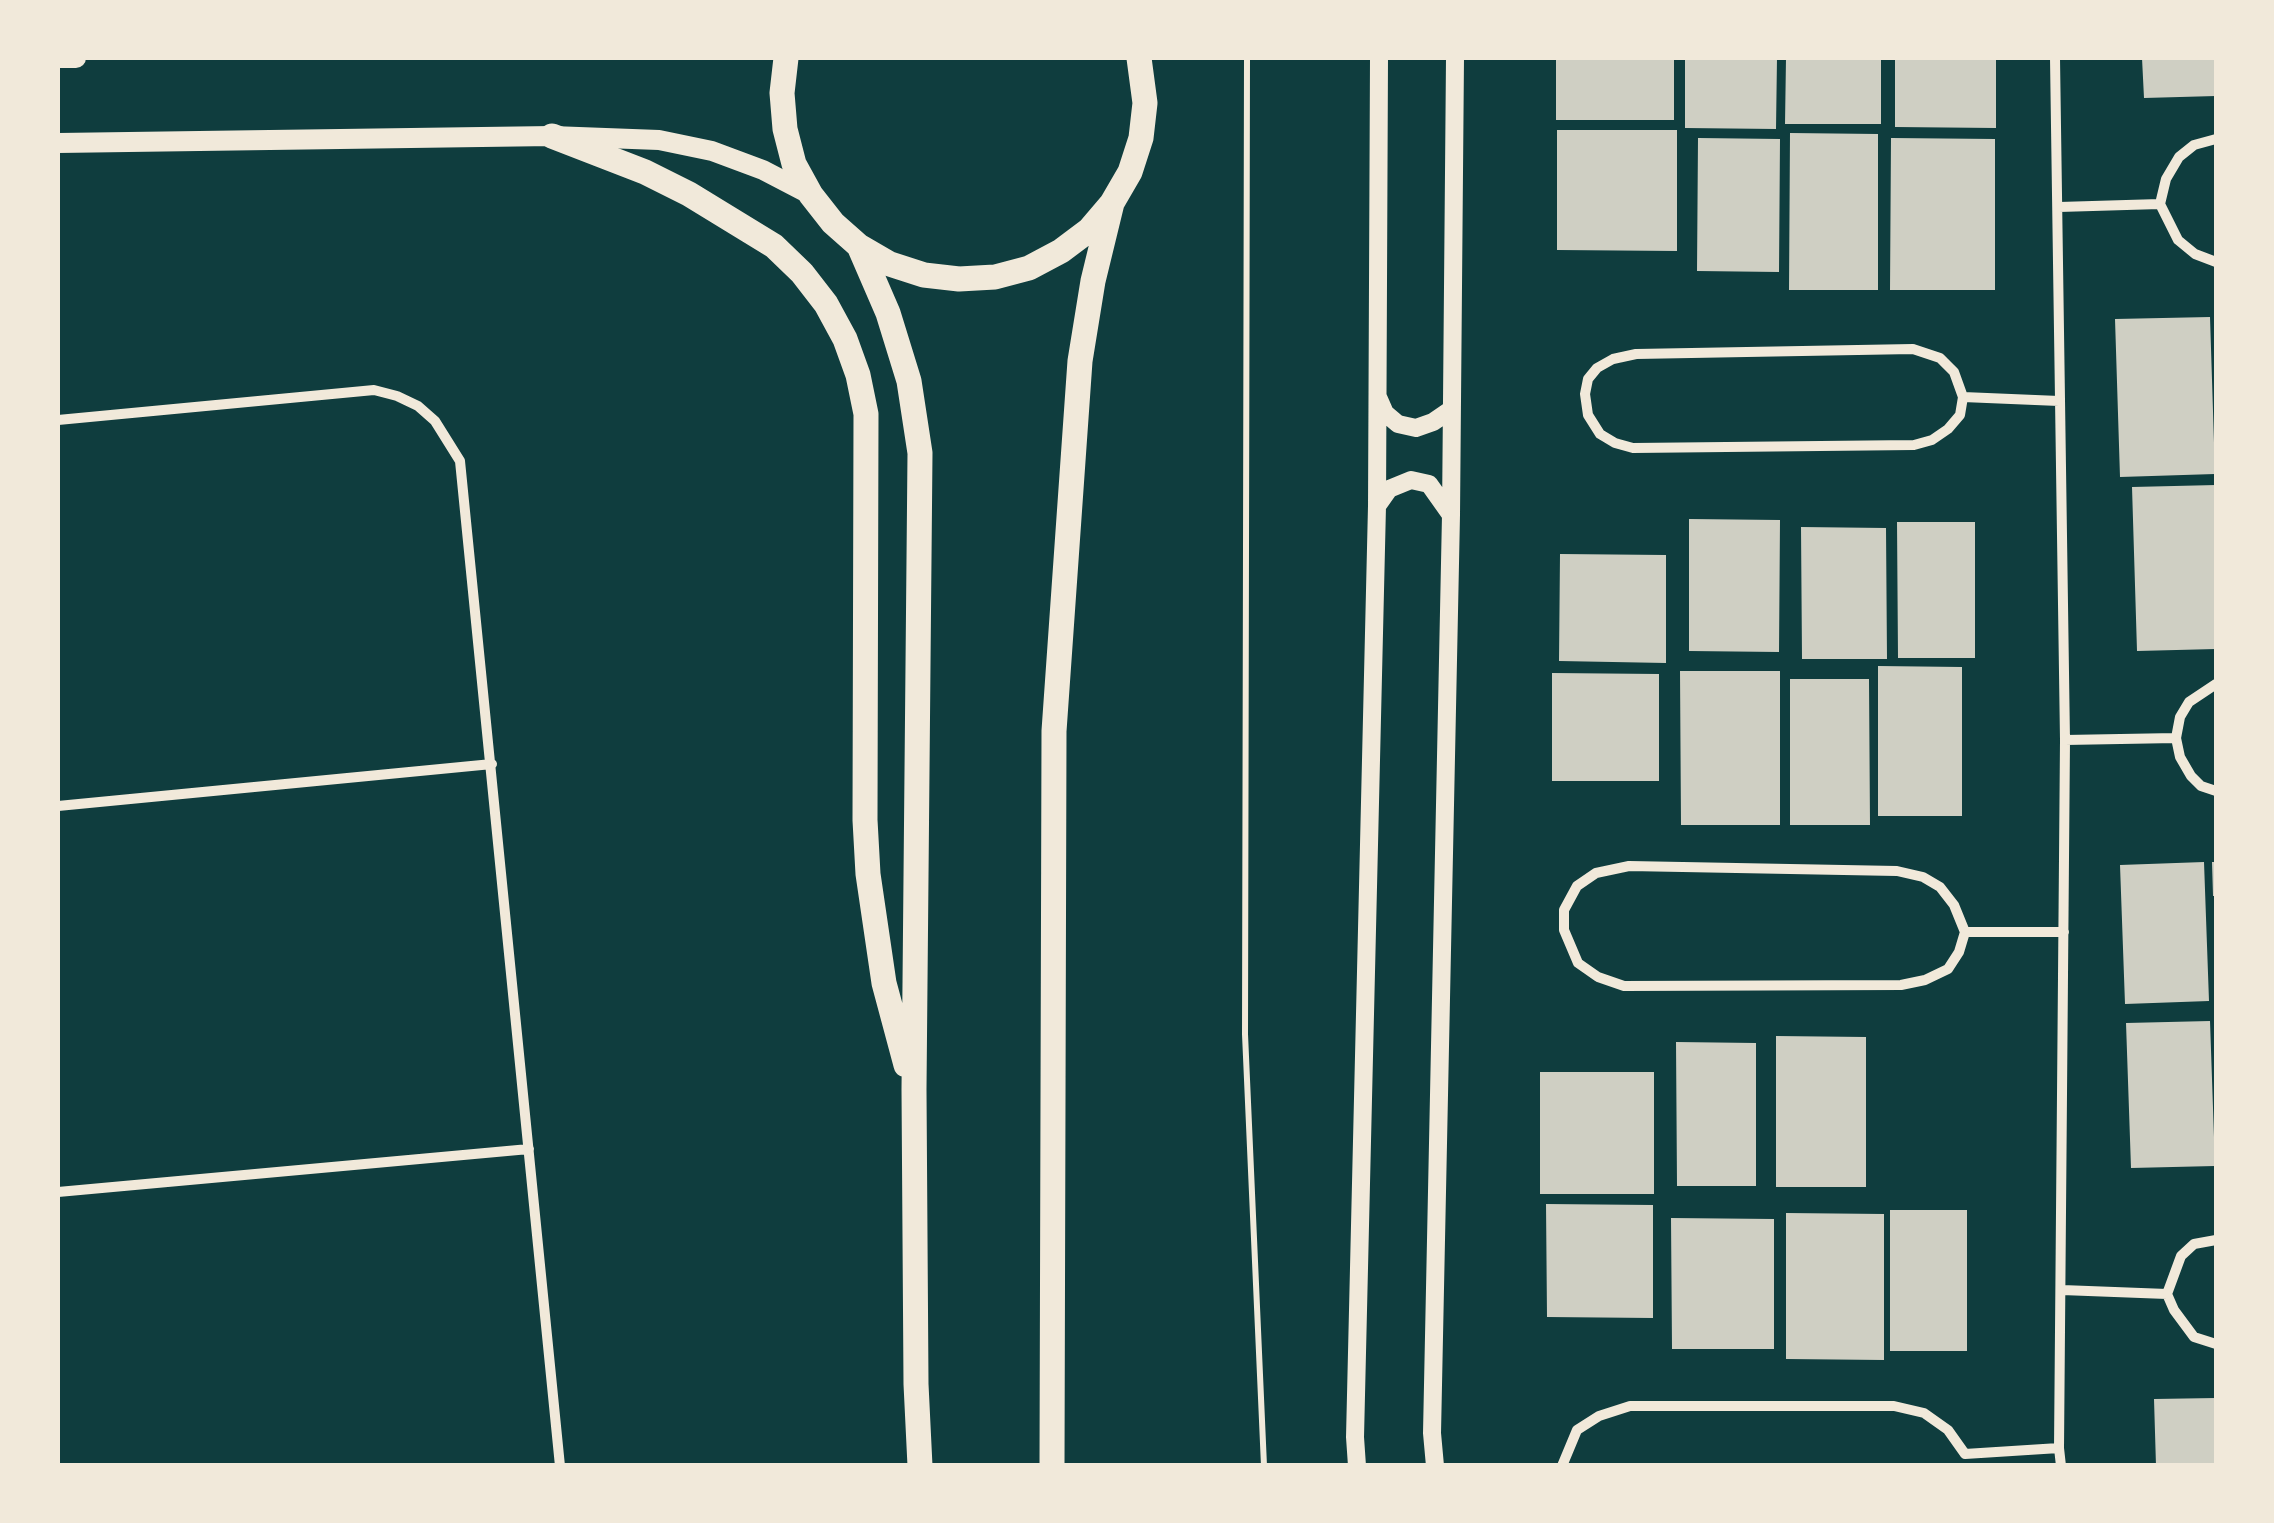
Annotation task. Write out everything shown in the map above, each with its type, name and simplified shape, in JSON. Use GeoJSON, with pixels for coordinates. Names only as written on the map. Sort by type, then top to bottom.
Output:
{"type":"FeatureCollection","features":[{"type":"Feature","properties":{"kind":"main road"},"geometry":{"type":"LineString","coordinates":[[58,58],[76,58]]}},
{"type":"Feature","properties":{"kind":"main road"},"geometry":{"type":"LineString","coordinates":[[786,58],[782,93],[785,129],[794,164],[811,195],[833,223],[859,246],[890,264],[924,275],[959,279],[995,277],[1029,268],[1061,252],[1089,230],[1112,203],[1130,172],[1140,138],[1145,102],[1140,58]]}},
{"type":"Feature","properties":{"kind":"main road"},"geometry":{"type":"LineString","coordinates":[[58,144],[552,136],[659,140],[712,150],[811,195]]}},
{"type":"Feature","properties":{"kind":"main road"},"geometry":{"type":"LineString","coordinates":[[552,136],[645,172],[774,246],[826,304],[845,339],[866,414],[868,874],[884,983],[914,1089]]}},
{"type":"Feature","properties":{"kind":"main road"},"geometry":{"type":"LineString","coordinates":[[1052,1466],[1054,731],[1080,361],[1112,203]]}},
{"type":"Feature","properties":{"kind":"main road"},"geometry":{"type":"LineString","coordinates":[[859,246],[888,312],[910,381],[920,452],[914,1089],[920,1466]]}},
{"type":"Feature","properties":{"kind":"street"},"geometry":{"type":"LineString","coordinates":[[1357,1466],[1377,506],[1379,58]]}},
{"type":"Feature","properties":{"kind":"street"},"geometry":{"type":"LineString","coordinates":[[1435,1466],[1432,1433],[1451,515],[1455,58]]}},
{"type":"Feature","properties":{"kind":"street"},"geometry":{"type":"LineString","coordinates":[[2055,58],[2065,740],[2059,1448],[2062,1466]]}},
{"type":"Feature","properties":{"kind":"street"},"geometry":{"type":"LineString","coordinates":[[2216,140],[2194,146],[2179,157],[2166,179],[2160,204],[2178,240],[2195,254],[2216,262]]}},
{"type":"Feature","properties":{"kind":"street"},"geometry":{"type":"LineString","coordinates":[[2059,207],[2160,204]]}},
{"type":"Feature","properties":{"kind":"street"},"geometry":{"type":"LineString","coordinates":[[1913,350],[1940,358],[1954,372],[1964,396],[1960,414],[1948,429],[1932,440],[1914,445],[1633,448],[1600,434],[1588,415],[1585,394],[1588,379],[1597,368],[1613,359],[1636,354],[1913,350]]}},
{"type":"Feature","properties":{"kind":"street"},"geometry":{"type":"LineString","coordinates":[[58,420],[374,390],[418,406],[436,421],[460,461],[560,1466]]}},
{"type":"Feature","properties":{"kind":"street"},"geometry":{"type":"LineString","coordinates":[[1378,396],[1385,413],[1398,424],[1416,428],[1434,422],[1452,409]]}},
{"type":"Feature","properties":{"kind":"street"},"geometry":{"type":"LineString","coordinates":[[1964,396],[2059,400]]}},
{"type":"Feature","properties":{"kind":"street"},"geometry":{"type":"LineString","coordinates":[[1377,506],[1389,489],[1411,480],[1429,484],[1451,515]]}},
{"type":"Feature","properties":{"kind":"street"},"geometry":{"type":"LineString","coordinates":[[2216,684],[2188,702],[2176,738],[2180,757],[2191,776],[2216,791]]}},
{"type":"Feature","properties":{"kind":"street"},"geometry":{"type":"LineString","coordinates":[[2065,740],[2176,738]]}},
{"type":"Feature","properties":{"kind":"street"},"geometry":{"type":"LineString","coordinates":[[58,806],[492,764]]}},
{"type":"Feature","properties":{"kind":"street"},"geometry":{"type":"LineString","coordinates":[[1629,866],[1897,871],[1923,877],[1940,887],[1954,905],[1965,932],[1948,969],[1924,980],[1902,984],[1624,986],[1598,977],[1578,964],[1564,930],[1564,910],[1577,886],[1596,874],[1629,866]]}},
{"type":"Feature","properties":{"kind":"street"},"geometry":{"type":"LineString","coordinates":[[1965,932],[2064,932]]}},
{"type":"Feature","properties":{"kind":"street"},"geometry":{"type":"LineString","coordinates":[[58,1192],[530,1149]]}},
{"type":"Feature","properties":{"kind":"street"},"geometry":{"type":"LineString","coordinates":[[2216,1240],[2194,1244],[2182,1256],[2166,1294],[2194,1337],[2216,1344]]}},
{"type":"Feature","properties":{"kind":"street"},"geometry":{"type":"LineString","coordinates":[[2062,1290],[2166,1294]]}},
{"type":"Feature","properties":{"kind":"street"},"geometry":{"type":"LineString","coordinates":[[1562,1466],[1577,1430],[1599,1416],[1630,1406],[1894,1406],[1924,1413],[1948,1430],[1963,1460],[2059,1448]]}},
{"type":"Feature","properties":{"kind":"path"},"geometry":{"type":"LineString","coordinates":[[1246,58],[1246,1034],[1264,1466]]}},
{"type":"Feature","properties":{"kind":"building"},"geometry":{"type":"Polygon","coordinates":[[[1556,58],[1674,58],[1674,120],[1556,120],[1556,58]]]}},
{"type":"Feature","properties":{"kind":"building"},"geometry":{"type":"Polygon","coordinates":[[[1685,58],[1777,58],[1776,129],[1685,128],[1685,58]]]}},
{"type":"Feature","properties":{"kind":"building"},"geometry":{"type":"Polygon","coordinates":[[[1786,58],[1881,58],[1881,124],[1785,124],[1786,58]]]}},
{"type":"Feature","properties":{"kind":"building"},"geometry":{"type":"Polygon","coordinates":[[[1895,58],[1996,58],[1996,128],[1895,127],[1895,58]]]}},
{"type":"Feature","properties":{"kind":"building"},"geometry":{"type":"Polygon","coordinates":[[[2142,58],[2216,58],[2216,96],[2144,98],[2142,58]]]}},
{"type":"Feature","properties":{"kind":"building"},"geometry":{"type":"Polygon","coordinates":[[[1557,130],[1677,130],[1677,251],[1557,250],[1557,130]]]}},
{"type":"Feature","properties":{"kind":"building"},"geometry":{"type":"Polygon","coordinates":[[[1790,133],[1878,134],[1878,290],[1789,290],[1790,133]]]}},
{"type":"Feature","properties":{"kind":"building"},"geometry":{"type":"Polygon","coordinates":[[[1698,138],[1780,139],[1779,272],[1697,271],[1698,138]]]}},
{"type":"Feature","properties":{"kind":"building"},"geometry":{"type":"Polygon","coordinates":[[[1891,138],[1995,139],[1995,290],[1890,290],[1891,138]]]}},
{"type":"Feature","properties":{"kind":"building"},"geometry":{"type":"Polygon","coordinates":[[[2210,317],[2215,474],[2120,477],[2115,319],[2210,317]]]}},
{"type":"Feature","properties":{"kind":"building"},"geometry":{"type":"Polygon","coordinates":[[[2216,485],[2216,649],[2137,651],[2132,487],[2216,485]]]}},
{"type":"Feature","properties":{"kind":"building"},"geometry":{"type":"Polygon","coordinates":[[[1689,519],[1780,520],[1779,652],[1689,651],[1689,519]]]}},
{"type":"Feature","properties":{"kind":"building"},"geometry":{"type":"Polygon","coordinates":[[[1897,522],[1975,522],[1975,658],[1898,658],[1897,522]]]}},
{"type":"Feature","properties":{"kind":"building"},"geometry":{"type":"Polygon","coordinates":[[[1801,527],[1886,528],[1887,659],[1802,659],[1801,527]]]}},
{"type":"Feature","properties":{"kind":"building"},"geometry":{"type":"Polygon","coordinates":[[[1560,554],[1666,555],[1666,663],[1559,661],[1560,554]]]}},
{"type":"Feature","properties":{"kind":"building"},"geometry":{"type":"Polygon","coordinates":[[[1878,666],[1962,667],[1962,816],[1878,816],[1878,666]]]}},
{"type":"Feature","properties":{"kind":"building"},"geometry":{"type":"Polygon","coordinates":[[[1680,671],[1780,671],[1780,825],[1681,825],[1680,671]]]}},
{"type":"Feature","properties":{"kind":"building"},"geometry":{"type":"Polygon","coordinates":[[[1552,673],[1659,674],[1659,781],[1552,781],[1552,673]]]}},
{"type":"Feature","properties":{"kind":"building"},"geometry":{"type":"Polygon","coordinates":[[[1790,679],[1869,679],[1870,825],[1790,825],[1790,679]]]}},
{"type":"Feature","properties":{"kind":"building"},"geometry":{"type":"Polygon","coordinates":[[[2204,862],[2209,1001],[2125,1004],[2120,865],[2204,862]]]}},
{"type":"Feature","properties":{"kind":"building"},"geometry":{"type":"Polygon","coordinates":[[[2212,862],[2216,862],[2216,896],[2213,896],[2212,862]]]}},
{"type":"Feature","properties":{"kind":"building"},"geometry":{"type":"Polygon","coordinates":[[[2210,1021],[2215,1166],[2131,1168],[2126,1023],[2210,1021]]]}},
{"type":"Feature","properties":{"kind":"building"},"geometry":{"type":"Polygon","coordinates":[[[1776,1036],[1866,1037],[1866,1187],[1776,1187],[1776,1036]]]}},
{"type":"Feature","properties":{"kind":"building"},"geometry":{"type":"Polygon","coordinates":[[[1676,1042],[1756,1043],[1756,1186],[1677,1186],[1676,1042]]]}},
{"type":"Feature","properties":{"kind":"building"},"geometry":{"type":"Polygon","coordinates":[[[1540,1072],[1654,1072],[1654,1194],[1540,1194],[1540,1072]]]}},
{"type":"Feature","properties":{"kind":"building"},"geometry":{"type":"Polygon","coordinates":[[[1546,1204],[1653,1205],[1653,1318],[1547,1317],[1546,1204]]]}},
{"type":"Feature","properties":{"kind":"building"},"geometry":{"type":"Polygon","coordinates":[[[1890,1210],[1967,1210],[1967,1351],[1890,1351],[1890,1210]]]}},
{"type":"Feature","properties":{"kind":"building"},"geometry":{"type":"Polygon","coordinates":[[[1786,1213],[1884,1214],[1884,1360],[1786,1359],[1786,1213]]]}},
{"type":"Feature","properties":{"kind":"building"},"geometry":{"type":"Polygon","coordinates":[[[1671,1218],[1774,1219],[1774,1349],[1672,1349],[1671,1218]]]}},
{"type":"Feature","properties":{"kind":"building"},"geometry":{"type":"Polygon","coordinates":[[[2216,1398],[2216,1466],[2156,1466],[2154,1399],[2216,1398]]]}}]}
